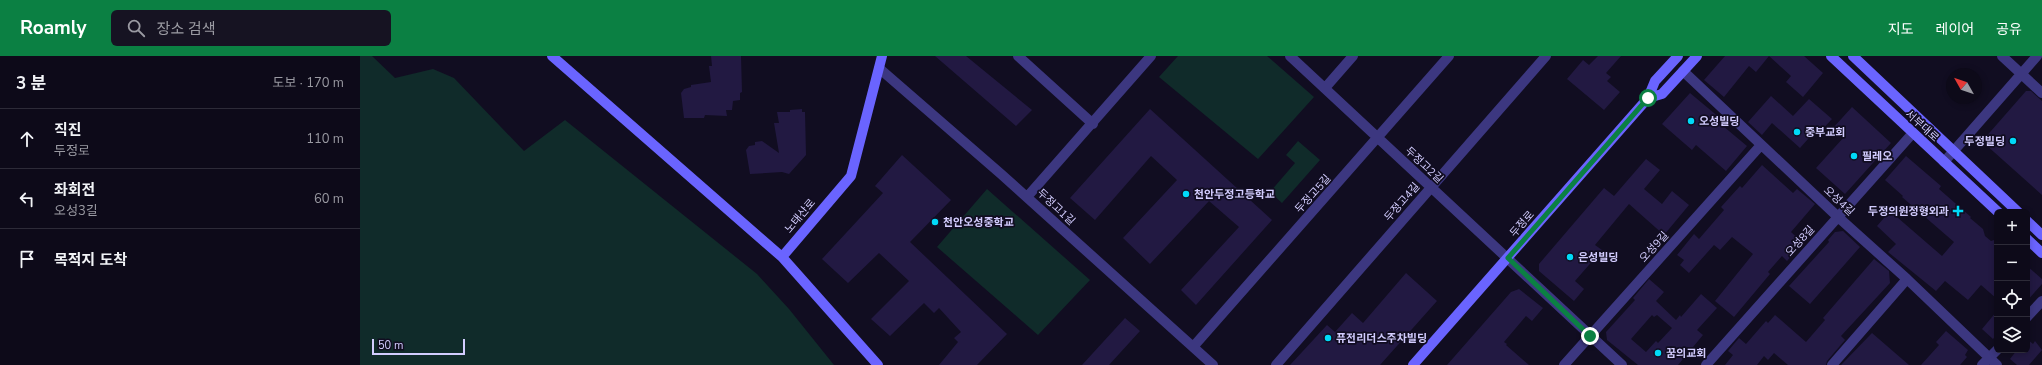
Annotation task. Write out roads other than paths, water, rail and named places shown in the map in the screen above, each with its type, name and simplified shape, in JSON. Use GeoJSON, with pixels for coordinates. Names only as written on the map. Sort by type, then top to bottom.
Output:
{"type":"FeatureCollection","features":[{"type":"Feature","properties":{"kind":"street"},"geometry":{"type":"LineString","coordinates":[[552,56],[782,257],[878,365]]}},
{"type":"Feature","properties":{"kind":"street","name":"노태산로"},"geometry":{"type":"LineString","coordinates":[[782,257],[851,176],[880,69],[882,56]]}},
{"type":"Feature","properties":{"kind":"street"},"geometry":{"type":"LineString","coordinates":[[1018,56],[1093,124]]}},
{"type":"Feature","properties":{"kind":"street"},"geometry":{"type":"LineString","coordinates":[[1027,197],[1093,124],[1151,56]]}},
{"type":"Feature","properties":{"kind":"street","name":"두정고2길"},"geometry":{"type":"LineString","coordinates":[[1290,56],[1430,188],[1508,258],[1622,365]]}},
{"type":"Feature","properties":{"kind":"street"},"geometry":{"type":"LineString","coordinates":[[1325,88],[1353,56]]}},
{"type":"Feature","properties":{"kind":"street","name":"두정고5길"},"geometry":{"type":"LineString","coordinates":[[1193,347],[1450,56]]}},
{"type":"Feature","properties":{"kind":"street","name":"두정고4길"},"geometry":{"type":"LineString","coordinates":[[1276,365],[1546,56]]}},
{"type":"Feature","properties":{"kind":"street","name":"두정로"},"geometry":{"type":"LineString","coordinates":[[1648,98],[1662,94],[1697,56]]}},
{"type":"Feature","properties":{"kind":"street","name":"서부대로"},"geometry":{"type":"LineString","coordinates":[[1831,56],[1912,134],[1995,209]]}},
{"type":"Feature","properties":{"kind":"street","name":"서부대로"},"geometry":{"type":"LineString","coordinates":[[1853,56],[1953,153],[2015,209]]}},
{"type":"Feature","properties":{"kind":"street"},"geometry":{"type":"LineString","coordinates":[[2002,56],[2042,93]]}},
{"type":"Feature","properties":{"kind":"street"},"geometry":{"type":"LineString","coordinates":[[1944,162],[2037,56]]}},
{"type":"Feature","properties":{"kind":"street","name":"두정로"},"geometry":{"type":"LineString","coordinates":[[1413,365],[1648,98],[1655,81],[1673,58]]}},
{"type":"Feature","properties":{"kind":"street","name":"두정고1길"},"geometry":{"type":"LineString","coordinates":[[880,69],[1027,197],[1213,365]]}},
{"type":"Feature","properties":{"kind":"street","name":"오성4길"},"geometry":{"type":"LineString","coordinates":[[1684,71],[1838,217],[1907,279],[1989,363]]}},
{"type":"Feature","properties":{"kind":"street","name":"오성8길"},"geometry":{"type":"LineString","coordinates":[[1706,365],[1912,134]]}},
{"type":"Feature","properties":{"kind":"street","name":"오성9길"},"geometry":{"type":"LineString","coordinates":[[1564,365],[1761,145]]}},
{"type":"Feature","properties":{"kind":"street"},"geometry":{"type":"LineString","coordinates":[[2030,224],[2042,235]]}},
{"type":"Feature","properties":{"kind":"street"},"geometry":{"type":"LineString","coordinates":[[2030,242],[2042,253]]}},
{"type":"Feature","properties":{"kind":"street"},"geometry":{"type":"LineString","coordinates":[[1832,365],[1907,279]]}},
{"type":"Feature","properties":{"kind":"street"},"geometry":{"type":"LineString","coordinates":[[2030,314],[2042,301]]}},
{"type":"Feature","properties":{"kind":"street"},"geometry":{"type":"LineString","coordinates":[[1989,363],[1995,353]]}},
{"type":"Feature","properties":{"kind":"place","name":"오성빌딩"},"geometry":{"type":"Point","coordinates":[1691,121]}},
{"type":"Feature","properties":{"kind":"place","name":"중부교회"},"geometry":{"type":"Point","coordinates":[1797,132]}},
{"type":"Feature","properties":{"kind":"place","name":"두정빌딩"},"geometry":{"type":"Point","coordinates":[2013,141]}},
{"type":"Feature","properties":{"kind":"place","name":"필레오"},"geometry":{"type":"Point","coordinates":[1854,156]}},
{"type":"Feature","properties":{"kind":"place","name":"천안두정고등학교"},"geometry":{"type":"Point","coordinates":[1186,194]}},
{"type":"Feature","properties":{"kind":"place","name":"두정의원정형외과"},"geometry":{"type":"Point","coordinates":[1958,211]}},
{"type":"Feature","properties":{"kind":"place","name":"천안오성중학교"},"geometry":{"type":"Point","coordinates":[935,222]}},
{"type":"Feature","properties":{"kind":"place","name":"은성빌딩"},"geometry":{"type":"Point","coordinates":[1570,257]}},
{"type":"Feature","properties":{"kind":"place","name":"퓨전리더스주차빌딩"},"geometry":{"type":"Point","coordinates":[1328,338]}},
{"type":"Feature","properties":{"kind":"place","name":"꿈의교회"},"geometry":{"type":"Point","coordinates":[1658,353]}}]}
